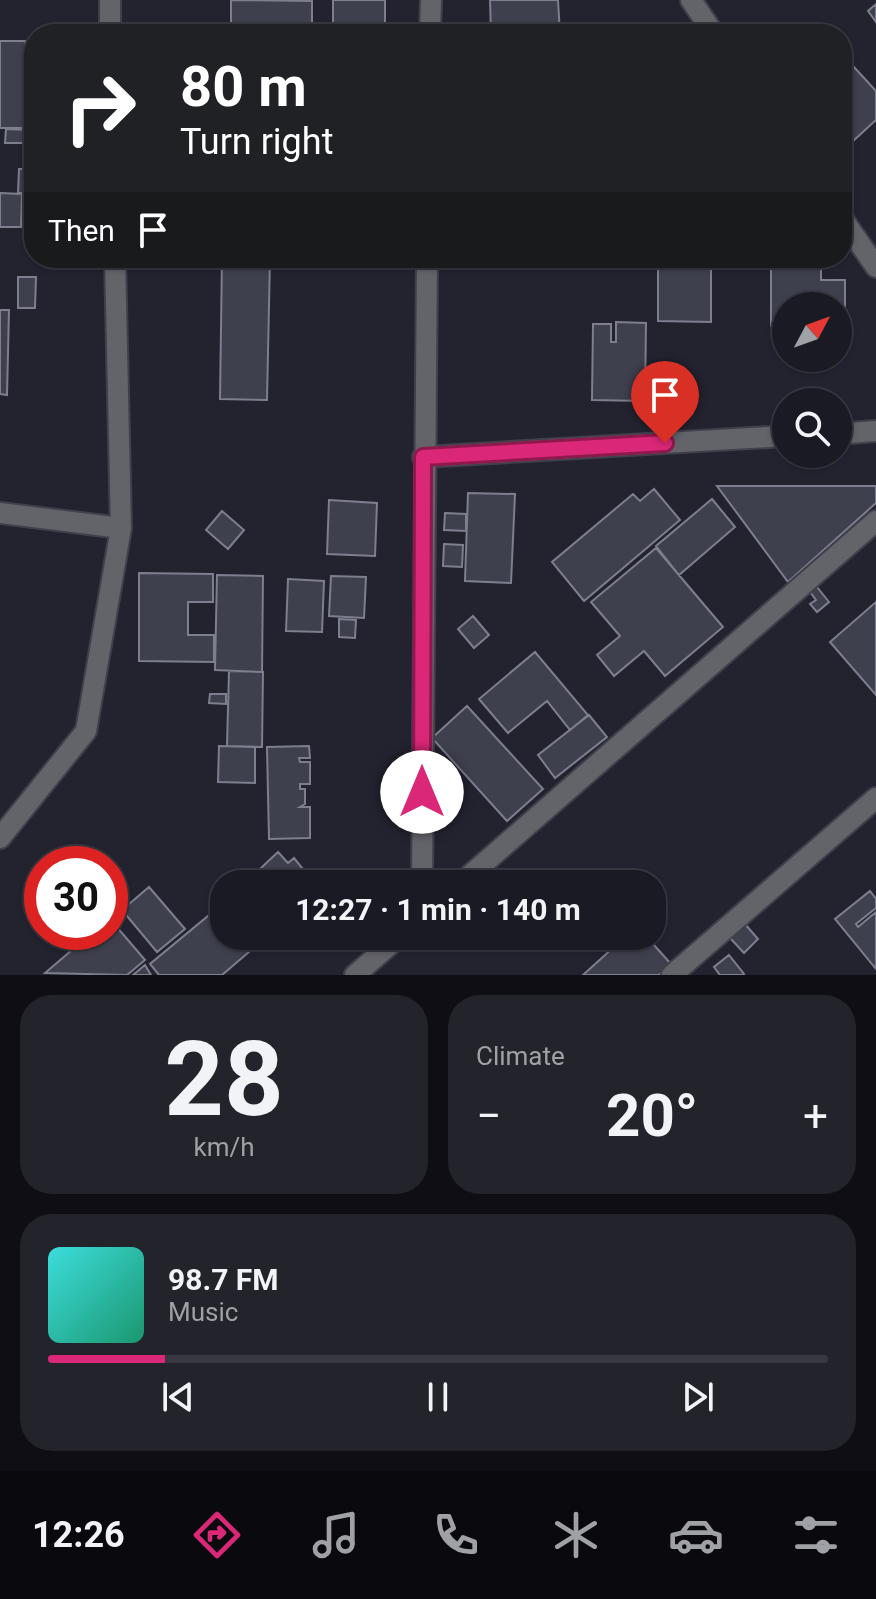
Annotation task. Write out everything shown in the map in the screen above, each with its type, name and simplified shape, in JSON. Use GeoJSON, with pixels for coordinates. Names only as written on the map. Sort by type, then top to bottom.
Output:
{"type":"FeatureCollection","features":[{"type":"Feature","properties":{"kind":"street"},"geometry":{"type":"LineString","coordinates":[[110,0],[110,24]]}},
{"type":"Feature","properties":{"kind":"street"},"geometry":{"type":"LineString","coordinates":[[430,24],[431,0]]}},
{"type":"Feature","properties":{"kind":"street"},"geometry":{"type":"LineString","coordinates":[[691,0],[707,24]]}},
{"type":"Feature","properties":{"kind":"street"},"geometry":{"type":"LineString","coordinates":[[852,232],[876,267]]}},
{"type":"Feature","properties":{"kind":"street"},"geometry":{"type":"LineString","coordinates":[[0,838],[86,731],[121,528],[115,268]]}},
{"type":"Feature","properties":{"kind":"street"},"geometry":{"type":"LineString","coordinates":[[422,870],[427,268]]}},
{"type":"Feature","properties":{"kind":"street"},"geometry":{"type":"LineString","coordinates":[[852,433],[876,431]]}},
{"type":"Feature","properties":{"kind":"street"},"geometry":{"type":"LineString","coordinates":[[423,457],[772,437]]}},
{"type":"Feature","properties":{"kind":"street"},"geometry":{"type":"LineString","coordinates":[[0,513],[121,528]]}},
{"type":"Feature","properties":{"kind":"street"},"geometry":{"type":"LineString","coordinates":[[476,870],[876,521]]}},
{"type":"Feature","properties":{"kind":"street"},"geometry":{"type":"LineString","coordinates":[[672,975],[876,798]]}},
{"type":"Feature","properties":{"kind":"street"},"geometry":{"type":"LineString","coordinates":[[355,975],[384,950]]}},
{"type":"Feature","properties":{"kind":"building"},"geometry":{"type":"Polygon","coordinates":[[[231,0],[312,1],[312,24],[231,24],[231,0]]]}},
{"type":"Feature","properties":{"kind":"building"},"geometry":{"type":"Polygon","coordinates":[[[333,0],[385,0],[385,24],[333,23],[333,0]]]}},
{"type":"Feature","properties":{"kind":"building"},"geometry":{"type":"Polygon","coordinates":[[[490,0],[558,0],[559,24],[491,24],[490,0]]]}},
{"type":"Feature","properties":{"kind":"building"},"geometry":{"type":"Polygon","coordinates":[[[876,4],[876,22],[868,11],[876,4]]]}},
{"type":"Feature","properties":{"kind":"building"},"geometry":{"type":"Polygon","coordinates":[[[0,41],[24,41],[24,128],[0,128],[0,41]]]}},
{"type":"Feature","properties":{"kind":"building"},"geometry":{"type":"Polygon","coordinates":[[[852,65],[876,91],[876,120],[852,142],[852,65]]]}},
{"type":"Feature","properties":{"kind":"building"},"geometry":{"type":"Polygon","coordinates":[[[6,129],[24,130],[24,143],[5,143],[6,129]]]}},
{"type":"Feature","properties":{"kind":"building"},"geometry":{"type":"Polygon","coordinates":[[[19,169],[24,169],[24,193],[18,193],[19,169]]]}},
{"type":"Feature","properties":{"kind":"building"},"geometry":{"type":"Polygon","coordinates":[[[0,193],[22,194],[21,227],[0,227],[0,193]]]}},
{"type":"Feature","properties":{"kind":"building"},"geometry":{"type":"Polygon","coordinates":[[[222,268],[270,268],[267,400],[220,399],[222,268]]]}},
{"type":"Feature","properties":{"kind":"building"},"geometry":{"type":"Polygon","coordinates":[[[658,268],[711,268],[711,322],[658,321],[658,268]]]}},
{"type":"Feature","properties":{"kind":"building"},"geometry":{"type":"Polygon","coordinates":[[[771,268],[821,268],[821,280],[845,280],[845,292],[772,292],[772,326],[771,268]]]}},
{"type":"Feature","properties":{"kind":"building"},"geometry":{"type":"Polygon","coordinates":[[[18,277],[36,277],[35,308],[18,308],[18,277]]]}},
{"type":"Feature","properties":{"kind":"building"},"geometry":{"type":"Polygon","coordinates":[[[0,310],[9,310],[7,395],[0,394],[0,310]]]}},
{"type":"Feature","properties":{"kind":"building"},"geometry":{"type":"Polygon","coordinates":[[[616,322],[646,323],[645,401],[592,400],[593,324],[611,324],[611,342],[616,342],[616,322]]]}},
{"type":"Feature","properties":{"kind":"building"},"geometry":{"type":"Polygon","coordinates":[[[717,486],[876,486],[876,503],[788,582],[717,486]]]}},
{"type":"Feature","properties":{"kind":"building"},"geometry":{"type":"Polygon","coordinates":[[[654,489],[680,520],[584,601],[552,562],[633,494],[640,501],[654,489]]]}},
{"type":"Feature","properties":{"kind":"building"},"geometry":{"type":"Polygon","coordinates":[[[468,493],[515,494],[511,583],[465,581],[468,493]]]}},
{"type":"Feature","properties":{"kind":"building"},"geometry":{"type":"Polygon","coordinates":[[[712,499],[735,527],[679,575],[656,546],[712,499]]]}},
{"type":"Feature","properties":{"kind":"building"},"geometry":{"type":"Polygon","coordinates":[[[329,500],[377,503],[375,556],[327,554],[329,500]]]}},
{"type":"Feature","properties":{"kind":"building"},"geometry":{"type":"Polygon","coordinates":[[[222,511],[244,530],[228,549],[206,530],[222,511]]]}},
{"type":"Feature","properties":{"kind":"building"},"geometry":{"type":"Polygon","coordinates":[[[445,513],[466,514],[466,531],[444,530],[445,513]]]}},
{"type":"Feature","properties":{"kind":"building"},"geometry":{"type":"Polygon","coordinates":[[[444,544],[463,545],[462,567],[443,566],[444,544]]]}},
{"type":"Feature","properties":{"kind":"building"},"geometry":{"type":"Polygon","coordinates":[[[656,548],[723,627],[665,676],[644,651],[614,676],[597,655],[620,636],[591,602],[656,548]]]}},
{"type":"Feature","properties":{"kind":"building"},"geometry":{"type":"Polygon","coordinates":[[[139,573],[213,574],[213,602],[188,602],[188,635],[214,635],[214,662],[139,661],[139,573]]]}},
{"type":"Feature","properties":{"kind":"building"},"geometry":{"type":"Polygon","coordinates":[[[217,575],[263,576],[262,672],[215,670],[217,575]]]}},
{"type":"Feature","properties":{"kind":"building"},"geometry":{"type":"Polygon","coordinates":[[[331,576],[366,577],[364,618],[329,616],[331,576]]]}},
{"type":"Feature","properties":{"kind":"building"},"geometry":{"type":"Polygon","coordinates":[[[288,579],[324,581],[322,632],[286,631],[288,579]]]}},
{"type":"Feature","properties":{"kind":"building"},"geometry":{"type":"Polygon","coordinates":[[[817,587],[829,602],[817,612],[810,604],[816,600],[810,592],[817,587]]]}},
{"type":"Feature","properties":{"kind":"building"},"geometry":{"type":"Polygon","coordinates":[[[876,602],[876,695],[830,642],[876,602]]]}},
{"type":"Feature","properties":{"kind":"building"},"geometry":{"type":"Polygon","coordinates":[[[473,616],[489,635],[474,648],[458,629],[473,616]]]}},
{"type":"Feature","properties":{"kind":"building"},"geometry":{"type":"Polygon","coordinates":[[[339,619],[356,620],[355,638],[339,637],[339,619]]]}},
{"type":"Feature","properties":{"kind":"building"},"geometry":{"type":"Polygon","coordinates":[[[535,652],[588,715],[570,730],[547,701],[508,733],[479,699],[535,652]]]}},
{"type":"Feature","properties":{"kind":"building"},"geometry":{"type":"Polygon","coordinates":[[[229,671],[263,672],[262,747],[227,746],[229,671]]]}},
{"type":"Feature","properties":{"kind":"building"},"geometry":{"type":"Polygon","coordinates":[[[210,694],[226,694],[226,704],[209,703],[210,694]]]}},
{"type":"Feature","properties":{"kind":"building"},"geometry":{"type":"Polygon","coordinates":[[[467,706],[543,789],[507,821],[432,738],[467,706]]]}},
{"type":"Feature","properties":{"kind":"building"},"geometry":{"type":"Polygon","coordinates":[[[589,715],[607,737],[555,778],[538,755],[589,715]]]}},
{"type":"Feature","properties":{"kind":"building"},"geometry":{"type":"Polygon","coordinates":[[[219,746],[255,747],[255,783],[218,782],[219,746]]]}},
{"type":"Feature","properties":{"kind":"building"},"geometry":{"type":"Polygon","coordinates":[[[309,746],[310,758],[299,758],[300,762],[310,762],[310,784],[300,784],[300,789],[305,789],[305,804],[300,807],[310,807],[310,838],[269,839],[267,747],[309,746]]]}},
{"type":"Feature","properties":{"kind":"building"},"geometry":{"type":"Polygon","coordinates":[[[278,852],[288,863],[294,858],[304,870],[259,870],[278,852]]]}},
{"type":"Feature","properties":{"kind":"building"},"geometry":{"type":"Polygon","coordinates":[[[149,887],[185,929],[157,952],[128,917],[128,905],[149,887]]]}},
{"type":"Feature","properties":{"kind":"building"},"geometry":{"type":"Polygon","coordinates":[[[870,891],[876,899],[876,908],[856,924],[858,927],[876,912],[876,969],[835,919],[870,891]]]}},
{"type":"Feature","properties":{"kind":"building"},"geometry":{"type":"Polygon","coordinates":[[[210,914],[210,950],[249,952],[222,975],[159,975],[150,964],[210,914]]]}},
{"type":"Feature","properties":{"kind":"building"},"geometry":{"type":"Polygon","coordinates":[[[745,924],[758,939],[744,953],[730,938],[745,924]]]}},
{"type":"Feature","properties":{"kind":"building"},"geometry":{"type":"Polygon","coordinates":[[[128,940],[145,960],[127,975],[45,973],[72,950],[128,950],[128,940]]]}},
{"type":"Feature","properties":{"kind":"building"},"geometry":{"type":"Polygon","coordinates":[[[611,950],[658,950],[671,964],[659,975],[583,975],[611,950]]]}},
{"type":"Feature","properties":{"kind":"building"},"geometry":{"type":"Polygon","coordinates":[[[729,955],[744,974],[720,975],[714,967],[729,955]]]}},
{"type":"Feature","properties":{"kind":"building"},"geometry":{"type":"Polygon","coordinates":[[[145,965],[151,975],[133,975],[145,965]]]}},
{"type":"Feature","properties":{"kind":"route"},"geometry":{"type":"LineString","coordinates":[[422,792],[423,457],[665,443]]}}]}
